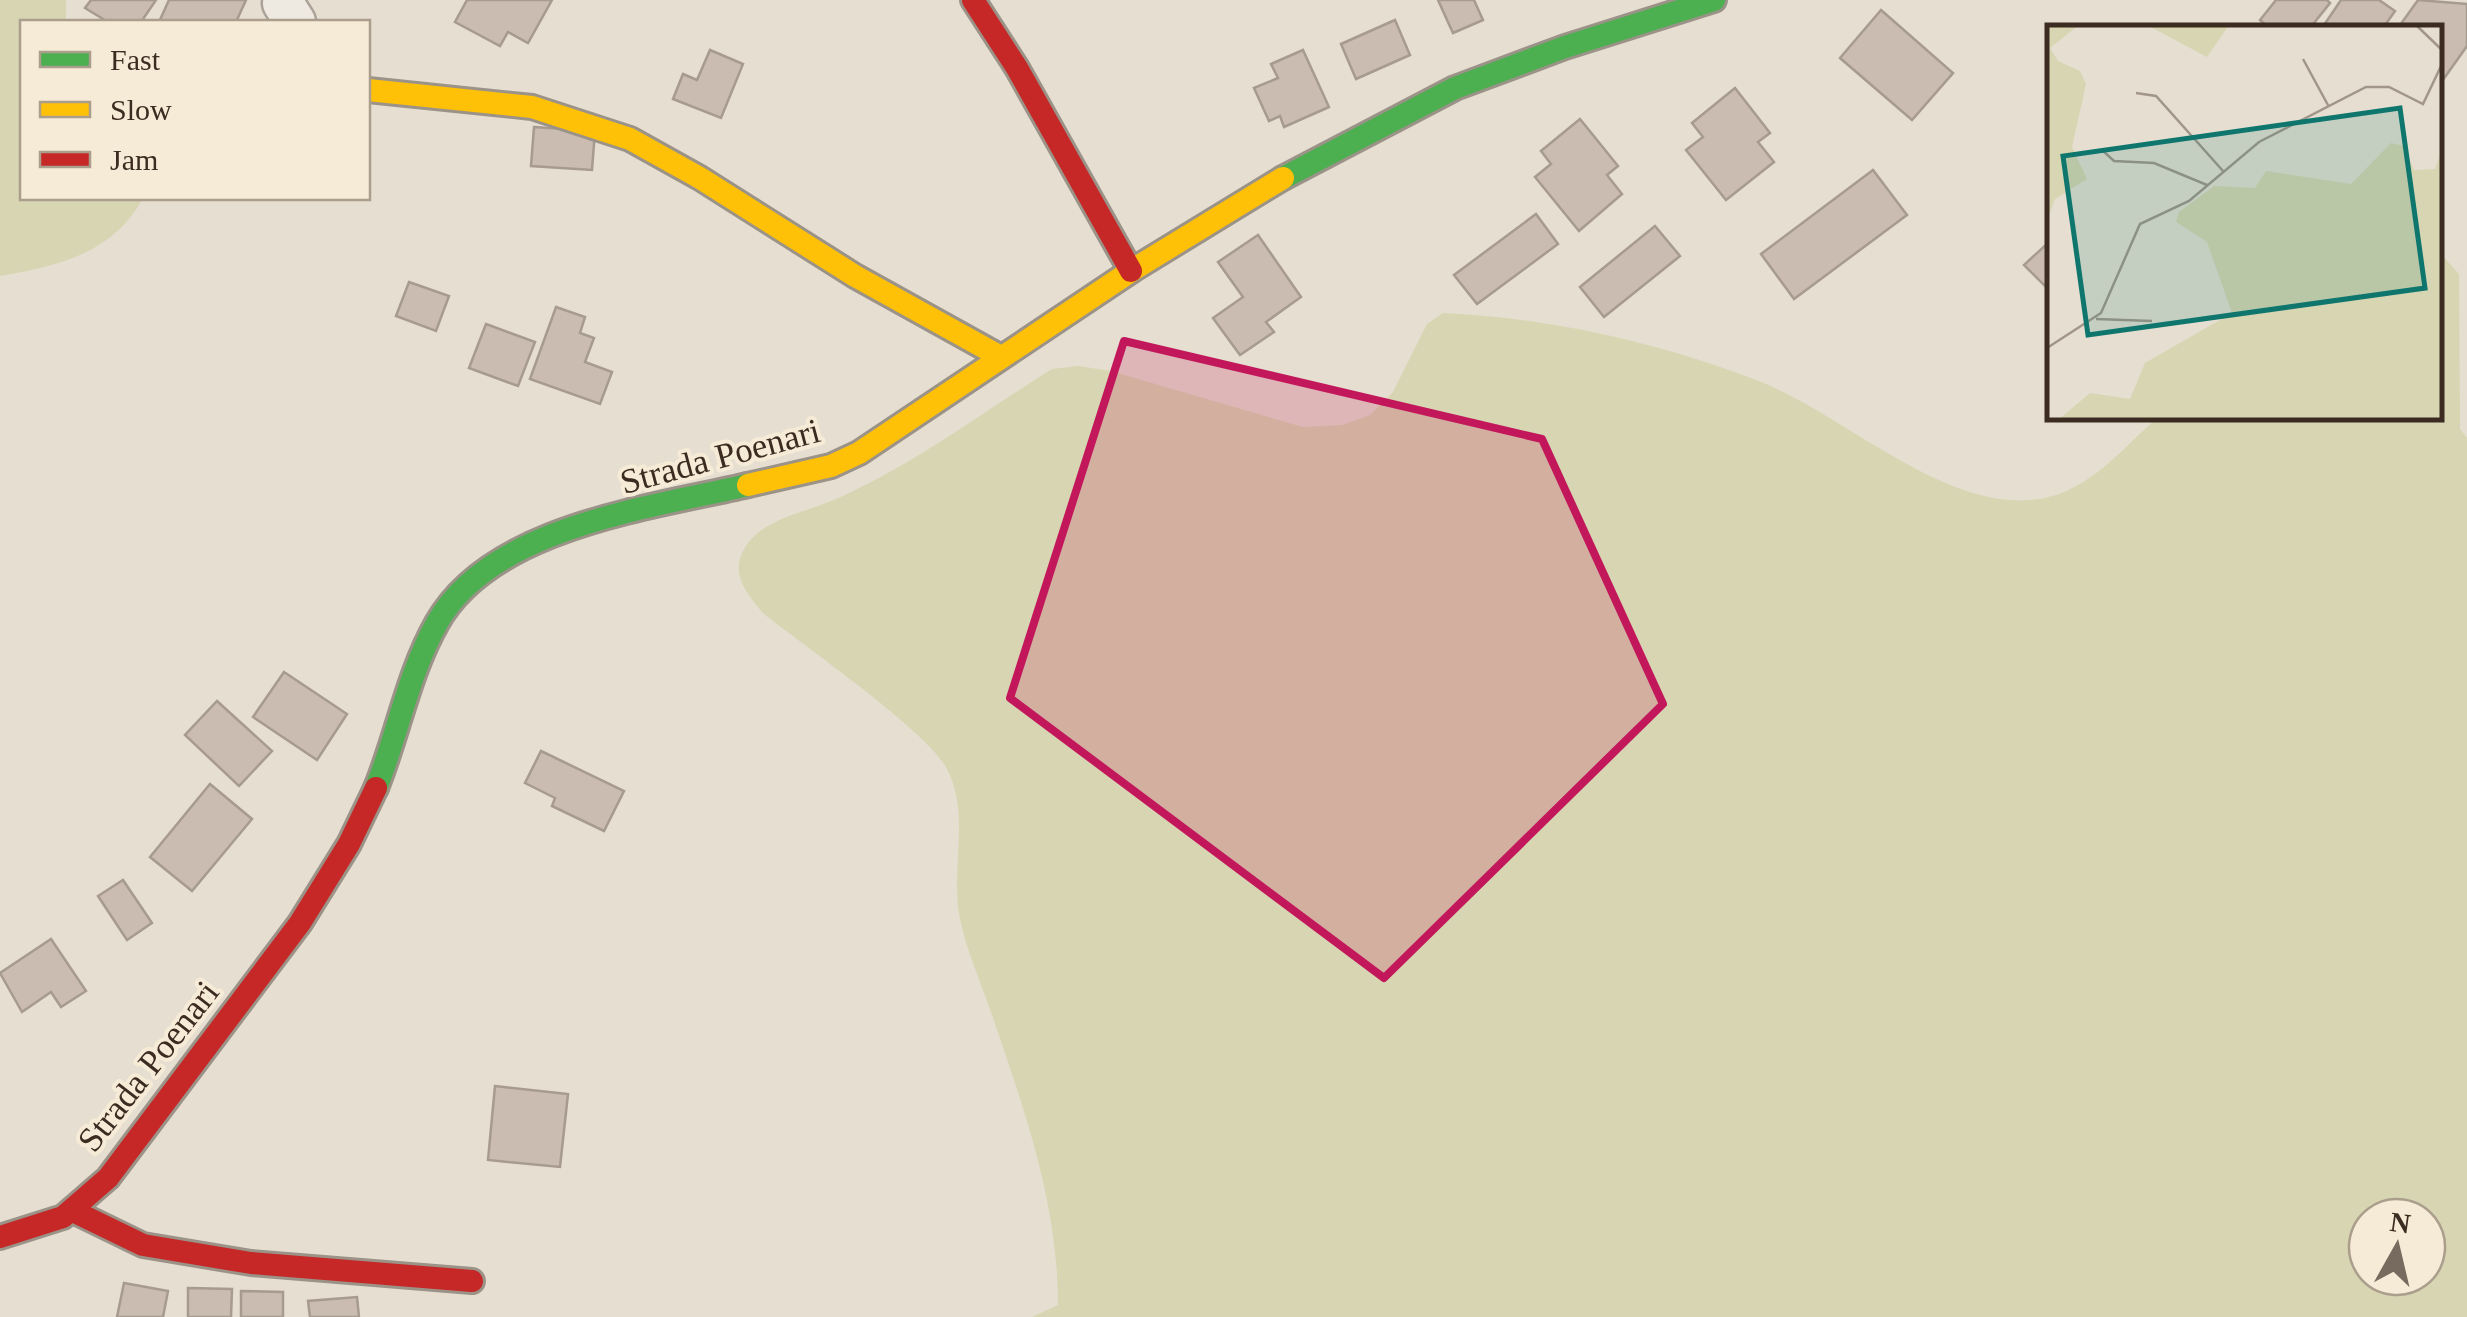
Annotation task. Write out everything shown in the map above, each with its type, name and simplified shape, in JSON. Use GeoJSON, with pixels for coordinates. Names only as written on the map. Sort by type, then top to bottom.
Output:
{"type":"FeatureCollection","features":[{"type":"Feature","properties":{"kind":"street"},"geometry":{"type":"LineString","coordinates":[[973,0],[1018,68],[1131,270]]}},
{"type":"Feature","properties":{"kind":"street","name":"Strada Poenari"},"geometry":{"type":"LineString","coordinates":[[0,1237],[38,1227],[73,1210],[111,1173],[278,958],[370,803],[443,610],[480,569],[522,548],[585,528],[831,466],[858,453],[1131,270],[1279,180],[1422,104],[1516,64],[1714,0]]}},
{"type":"Feature","properties":{"kind":"street"},"geometry":{"type":"LineString","coordinates":[[370,90],[416,99],[470,98],[556,112],[644,144],[838,265],[1001,356]]}},
{"type":"Feature","properties":{"kind":"street"},"geometry":{"type":"LineString","coordinates":[[73,1210],[144,1246],[251,1263],[472,1281]]}},
{"type":"Feature","properties":{"kind":"highlighted area"},"geometry":{"type":"Polygon","coordinates":[[[1124,341],[1542,439],[1663,704],[1384,978],[1010,698],[1124,341]]]}},
{"type":"Feature","properties":{"kind":"shaded area"},"geometry":{"type":"Polygon","coordinates":[[[0,0],[66,0],[66,20],[20,20],[20,200],[142,200],[116,232],[82,254],[0,276],[0,0]]]}},
{"type":"Feature","properties":{"kind":"shaded area"},"geometry":{"type":"Polygon","coordinates":[[[2442,255],[2459,274],[2460,429],[2467,438],[2467,1317],[1032,1317],[1058,1305],[1052,1229],[1027,1120],[963,930],[958,900],[959,823],[954,786],[947,769],[916,733],[763,613],[745,589],[739,573],[741,555],[763,529],[891,472],[1052,369],[1078,366],[1111,371],[1303,427],[1342,425],[1370,415],[1393,392],[1427,324],[1443,313],[1563,326],[1641,343],[1718,366],[1789,395],[1895,457],[1968,491],[2004,500],[2040,499],[2089,478],[2155,420],[2442,420],[2442,255]]]}},
{"type":"Feature","properties":{"kind":"building"},"geometry":{"type":"Polygon","coordinates":[[[91,0],[156,0],[142,20],[105,20],[85,8],[91,0]]]}},
{"type":"Feature","properties":{"kind":"building"},"geometry":{"type":"Polygon","coordinates":[[[169,0],[246,0],[237,20],[160,20],[169,0]]]}},
{"type":"Feature","properties":{"kind":"building"},"geometry":{"type":"Polygon","coordinates":[[[467,0],[552,0],[528,43],[508,32],[500,46],[455,22],[467,0]]]}},
{"type":"Feature","properties":{"kind":"building"},"geometry":{"type":"Polygon","coordinates":[[[1438,0],[1474,0],[1483,20],[1453,33],[1438,0]]]}},
{"type":"Feature","properties":{"kind":"building"},"geometry":{"type":"Polygon","coordinates":[[[2276,0],[2330,3],[2312,25],[2266,25],[2260,20],[2276,0]]]}},
{"type":"Feature","properties":{"kind":"building"},"geometry":{"type":"Polygon","coordinates":[[[2341,0],[2379,0],[2395,11],[2385,25],[2324,25],[2341,0]]]}},
{"type":"Feature","properties":{"kind":"building"},"geometry":{"type":"Polygon","coordinates":[[[2418,0],[2467,4],[2467,46],[2442,81],[2442,25],[2400,25],[2418,0]]]}},
{"type":"Feature","properties":{"kind":"building"},"geometry":{"type":"Polygon","coordinates":[[[1881,10],[1953,73],[1912,120],[1840,58],[1881,10]]]}},
{"type":"Feature","properties":{"kind":"building"},"geometry":{"type":"Polygon","coordinates":[[[1395,20],[1410,55],[1356,79],[1341,44],[1395,20]]]}},
{"type":"Feature","properties":{"kind":"building"},"geometry":{"type":"Polygon","coordinates":[[[710,50],[743,64],[721,118],[673,99],[683,74],[697,80],[710,50]]]}},
{"type":"Feature","properties":{"kind":"building"},"geometry":{"type":"Polygon","coordinates":[[[1303,50],[1329,107],[1284,127],[1280,116],[1269,121],[1254,88],[1278,78],[1271,64],[1303,50]]]}},
{"type":"Feature","properties":{"kind":"building"},"geometry":{"type":"Polygon","coordinates":[[[1735,88],[1770,133],[1758,142],[1774,162],[1726,200],[1686,150],[1703,137],[1692,123],[1735,88]]]}},
{"type":"Feature","properties":{"kind":"building"},"geometry":{"type":"Polygon","coordinates":[[[1580,119],[1618,166],[1607,175],[1622,194],[1579,231],[1535,177],[1551,164],[1541,151],[1580,119]]]}},
{"type":"Feature","properties":{"kind":"building"},"geometry":{"type":"Polygon","coordinates":[[[534,127],[595,131],[592,170],[531,166],[534,127]]]}},
{"type":"Feature","properties":{"kind":"building"},"geometry":{"type":"Polygon","coordinates":[[[1873,170],[1907,215],[1794,299],[1761,254],[1873,170]]]}},
{"type":"Feature","properties":{"kind":"building"},"geometry":{"type":"Polygon","coordinates":[[[1536,214],[1558,244],[1477,304],[1454,275],[1536,214]]]}},
{"type":"Feature","properties":{"kind":"building"},"geometry":{"type":"Polygon","coordinates":[[[1655,226],[1680,256],[1604,317],[1580,287],[1655,226]]]}},
{"type":"Feature","properties":{"kind":"building"},"geometry":{"type":"Polygon","coordinates":[[[1258,235],[1301,297],[1266,322],[1274,332],[1240,355],[1213,318],[1243,297],[1218,262],[1258,235]]]}},
{"type":"Feature","properties":{"kind":"building"},"geometry":{"type":"Polygon","coordinates":[[[2047,244],[2047,288],[2024,265],[2047,244]]]}},
{"type":"Feature","properties":{"kind":"building"},"geometry":{"type":"Polygon","coordinates":[[[409,282],[449,296],[436,331],[396,316],[409,282]]]}},
{"type":"Feature","properties":{"kind":"building"},"geometry":{"type":"Polygon","coordinates":[[[556,307],[585,317],[580,333],[594,338],[585,362],[612,372],[600,404],[530,379],[556,307]]]}},
{"type":"Feature","properties":{"kind":"building"},"geometry":{"type":"Polygon","coordinates":[[[486,324],[535,342],[518,386],[469,368],[486,324]]]}},
{"type":"Feature","properties":{"kind":"building"},"geometry":{"type":"Polygon","coordinates":[[[284,672],[347,714],[317,760],[253,717],[284,672]]]}},
{"type":"Feature","properties":{"kind":"building"},"geometry":{"type":"Polygon","coordinates":[[[217,701],[272,751],[239,786],[185,735],[217,701]]]}},
{"type":"Feature","properties":{"kind":"building"},"geometry":{"type":"Polygon","coordinates":[[[541,751],[624,791],[604,831],[552,806],[555,798],[525,783],[541,751]]]}},
{"type":"Feature","properties":{"kind":"building"},"geometry":{"type":"Polygon","coordinates":[[[210,784],[252,819],[192,891],[150,857],[210,784]]]}},
{"type":"Feature","properties":{"kind":"building"},"geometry":{"type":"Polygon","coordinates":[[[123,880],[152,923],[127,940],[98,896],[123,880]]]}},
{"type":"Feature","properties":{"kind":"building"},"geometry":{"type":"Polygon","coordinates":[[[51,939],[86,991],[61,1007],[51,992],[22,1012],[0,973],[51,939]]]}},
{"type":"Feature","properties":{"kind":"building"},"geometry":{"type":"Polygon","coordinates":[[[495,1086],[568,1094],[560,1167],[488,1160],[495,1086]]]}},
{"type":"Feature","properties":{"kind":"building"},"geometry":{"type":"Polygon","coordinates":[[[124,1283],[168,1291],[163,1317],[117,1317],[124,1283]]]}},
{"type":"Feature","properties":{"kind":"building"},"geometry":{"type":"Polygon","coordinates":[[[188,1288],[232,1289],[231,1317],[188,1317],[188,1288]]]}},
{"type":"Feature","properties":{"kind":"building"},"geometry":{"type":"Polygon","coordinates":[[[241,1291],[283,1292],[283,1317],[241,1317],[241,1291]]]}},
{"type":"Feature","properties":{"kind":"building"},"geometry":{"type":"Polygon","coordinates":[[[357,1297],[359,1317],[310,1317],[308,1301],[357,1297]]]}},
{"type":"Feature","properties":{"kind":"traffic: fast"},"geometry":{"type":"LineString","coordinates":[[1283,178],[1455,88],[1565,47],[1714,0]]}},
{"type":"Feature","properties":{"kind":"traffic: fast"},"geometry":{"type":"LineString","coordinates":[[376,788],[427,643],[462,590],[494,564],[533,543],[576,527],[620,513],[748,485]]}},
{"type":"Feature","properties":{"kind":"traffic: slow"},"geometry":{"type":"LineString","coordinates":[[370,90],[532,107],[630,139],[700,178],[855,276],[1001,357]]}},
{"type":"Feature","properties":{"kind":"traffic: slow"},"geometry":{"type":"LineString","coordinates":[[748,485],[831,466],[859,453],[1134,269],[1283,178]]}},
{"type":"Feature","properties":{"kind":"traffic: jam"},"geometry":{"type":"LineString","coordinates":[[973,0],[1017,68],[1131,271]]}},
{"type":"Feature","properties":{"kind":"traffic: jam"},"geometry":{"type":"LineString","coordinates":[[0,1237],[63,1217],[108,1178],[300,923],[349,844],[376,788]]}},
{"type":"Feature","properties":{"kind":"traffic: jam"},"geometry":{"type":"LineString","coordinates":[[73,1211],[143,1245],[251,1263],[472,1281]]}}]}
